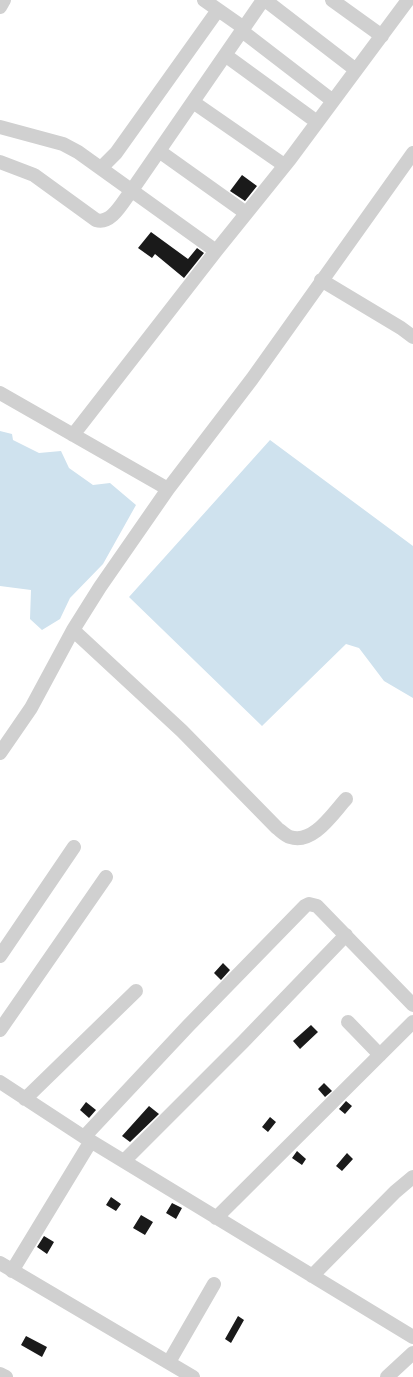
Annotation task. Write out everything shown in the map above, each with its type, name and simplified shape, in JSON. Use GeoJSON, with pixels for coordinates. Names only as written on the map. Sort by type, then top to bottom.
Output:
{"type":"FeatureCollection","features":[{"type":"Feature","properties":{"kind":"street"},"geometry":{"type":"LineString","coordinates":[[0,7],[4,0]]}},
{"type":"Feature","properties":{"kind":"street"},"geometry":{"type":"LineString","coordinates":[[204,0],[333,100]]}},
{"type":"Feature","properties":{"kind":"street"},"geometry":{"type":"LineString","coordinates":[[0,162],[34,175],[96,220],[102,222],[108,220],[132,190],[264,0],[356,70]]}},
{"type":"Feature","properties":{"kind":"street"},"geometry":{"type":"LineString","coordinates":[[332,0],[382,36]]}},
{"type":"Feature","properties":{"kind":"street"},"geometry":{"type":"LineString","coordinates":[[73,435],[284,166],[408,0]]}},
{"type":"Feature","properties":{"kind":"street"},"geometry":{"type":"LineString","coordinates":[[101,168],[116,153],[218,10]]}},
{"type":"Feature","properties":{"kind":"street"},"geometry":{"type":"LineString","coordinates":[[225,55],[317,122]]}},
{"type":"Feature","properties":{"kind":"street"},"geometry":{"type":"LineString","coordinates":[[193,102],[284,166]]}},
{"type":"Feature","properties":{"kind":"street"},"geometry":{"type":"LineString","coordinates":[[0,127],[63,144],[78,152],[216,251]]}},
{"type":"Feature","properties":{"kind":"street"},"geometry":{"type":"LineString","coordinates":[[159,151],[246,214]]}},
{"type":"Feature","properties":{"kind":"street"},"geometry":{"type":"LineString","coordinates":[[2,745],[46,683],[74,630],[100,587],[168,489],[252,379],[413,153]]}},
{"type":"Feature","properties":{"kind":"street"},"geometry":{"type":"LineString","coordinates":[[321,280],[413,336]]}},
{"type":"Feature","properties":{"kind":"street"},"geometry":{"type":"LineString","coordinates":[[0,393],[168,489]]}},
{"type":"Feature","properties":{"kind":"street"},"geometry":{"type":"LineString","coordinates":[[74,630],[182,731],[278,828],[290,837],[302,838],[315,832],[346,799]]}},
{"type":"Feature","properties":{"kind":"street"},"geometry":{"type":"LineString","coordinates":[[0,956],[74,847]]}},
{"type":"Feature","properties":{"kind":"street"},"geometry":{"type":"LineString","coordinates":[[0,1030],[106,877]]}},
{"type":"Feature","properties":{"kind":"street"},"geometry":{"type":"LineString","coordinates":[[12,1271],[87,1139],[188,1026],[304,906],[309,904],[317,906],[413,1005]]}},
{"type":"Feature","properties":{"kind":"street"},"geometry":{"type":"LineString","coordinates":[[124,1161],[243,1042],[346,934]]}},
{"type":"Feature","properties":{"kind":"street"},"geometry":{"type":"LineString","coordinates":[[25,1099],[136,990]]}},
{"type":"Feature","properties":{"kind":"street"},"geometry":{"type":"LineString","coordinates":[[348,1022],[380,1056]]}},
{"type":"Feature","properties":{"kind":"street"},"geometry":{"type":"LineString","coordinates":[[216,1218],[413,1022]]}},
{"type":"Feature","properties":{"kind":"street"},"geometry":{"type":"LineString","coordinates":[[0,1082],[87,1139],[413,1337]]}},
{"type":"Feature","properties":{"kind":"street"},"geometry":{"type":"LineString","coordinates":[[312,1276],[395,1192],[413,1177]]}},
{"type":"Feature","properties":{"kind":"street"},"geometry":{"type":"LineString","coordinates":[[0,1264],[193,1377]]}},
{"type":"Feature","properties":{"kind":"street"},"geometry":{"type":"LineString","coordinates":[[169,1362],[214,1284]]}},
{"type":"Feature","properties":{"kind":"street"},"geometry":{"type":"LineString","coordinates":[[387,1377],[412,1356]]}},
{"type":"Feature","properties":{"kind":"street"},"geometry":{"type":"LineString","coordinates":[[0,1374],[6,1377]]}},
{"type":"Feature","properties":{"kind":"water"},"geometry":{"type":"Polygon","coordinates":[[[0,431],[12,434],[13,440],[39,453],[61,451],[69,468],[93,485],[110,483],[136,505],[103,564],[70,598],[60,619],[42,630],[30,619],[31,590],[0,586],[0,431]]]}},
{"type":"Feature","properties":{"kind":"water"},"geometry":{"type":"Polygon","coordinates":[[[270,440],[413,546],[413,698],[384,681],[359,648],[346,644],[262,726],[129,597],[270,440]]]}},
{"type":"Feature","properties":{"kind":"building"},"geometry":{"type":"Polygon","coordinates":[[[242,175],[257,186],[245,201],[230,191],[242,175]]]}},
{"type":"Feature","properties":{"kind":"building"},"geometry":{"type":"Polygon","coordinates":[[[151,232],[188,259],[197,248],[204,253],[184,278],[155,254],[152,258],[138,248],[151,232]]]}},
{"type":"Feature","properties":{"kind":"building"},"geometry":{"type":"Polygon","coordinates":[[[223,963],[230,970],[221,980],[214,973],[223,963]]]}},
{"type":"Feature","properties":{"kind":"building"},"geometry":{"type":"Polygon","coordinates":[[[311,1025],[318,1032],[300,1049],[293,1041],[311,1025]]]}},
{"type":"Feature","properties":{"kind":"building"},"geometry":{"type":"Polygon","coordinates":[[[324,1083],[332,1091],[325,1097],[318,1089],[324,1083]]]}},
{"type":"Feature","properties":{"kind":"building"},"geometry":{"type":"Polygon","coordinates":[[[346,1101],[352,1106],[345,1114],[339,1109],[346,1101]]]}},
{"type":"Feature","properties":{"kind":"building"},"geometry":{"type":"Polygon","coordinates":[[[86,1102],[96,1110],[89,1118],[80,1110],[86,1102]]]}},
{"type":"Feature","properties":{"kind":"building"},"geometry":{"type":"Polygon","coordinates":[[[149,1106],[159,1114],[130,1142],[122,1136],[149,1106]]]}},
{"type":"Feature","properties":{"kind":"building"},"geometry":{"type":"Polygon","coordinates":[[[270,1117],[276,1122],[268,1132],[262,1127],[270,1117]]]}},
{"type":"Feature","properties":{"kind":"building"},"geometry":{"type":"Polygon","coordinates":[[[297,1151],[306,1159],[302,1165],[292,1158],[297,1151]]]}},
{"type":"Feature","properties":{"kind":"building"},"geometry":{"type":"Polygon","coordinates":[[[347,1153],[353,1159],[342,1171],[336,1166],[347,1153]]]}},
{"type":"Feature","properties":{"kind":"building"},"geometry":{"type":"Polygon","coordinates":[[[111,1197],[121,1204],[116,1211],[106,1205],[111,1197]]]}},
{"type":"Feature","properties":{"kind":"building"},"geometry":{"type":"Polygon","coordinates":[[[172,1203],[182,1208],[176,1219],[166,1213],[172,1203]]]}},
{"type":"Feature","properties":{"kind":"building"},"geometry":{"type":"Polygon","coordinates":[[[141,1215],[153,1222],[145,1235],[133,1228],[141,1215]]]}},
{"type":"Feature","properties":{"kind":"building"},"geometry":{"type":"Polygon","coordinates":[[[44,1236],[54,1242],[47,1254],[37,1247],[44,1236]]]}},
{"type":"Feature","properties":{"kind":"building"},"geometry":{"type":"Polygon","coordinates":[[[238,1316],[244,1320],[231,1343],[225,1339],[238,1316]]]}},
{"type":"Feature","properties":{"kind":"building"},"geometry":{"type":"Polygon","coordinates":[[[26,1336],[47,1347],[42,1357],[21,1345],[26,1336]]]}}]}
